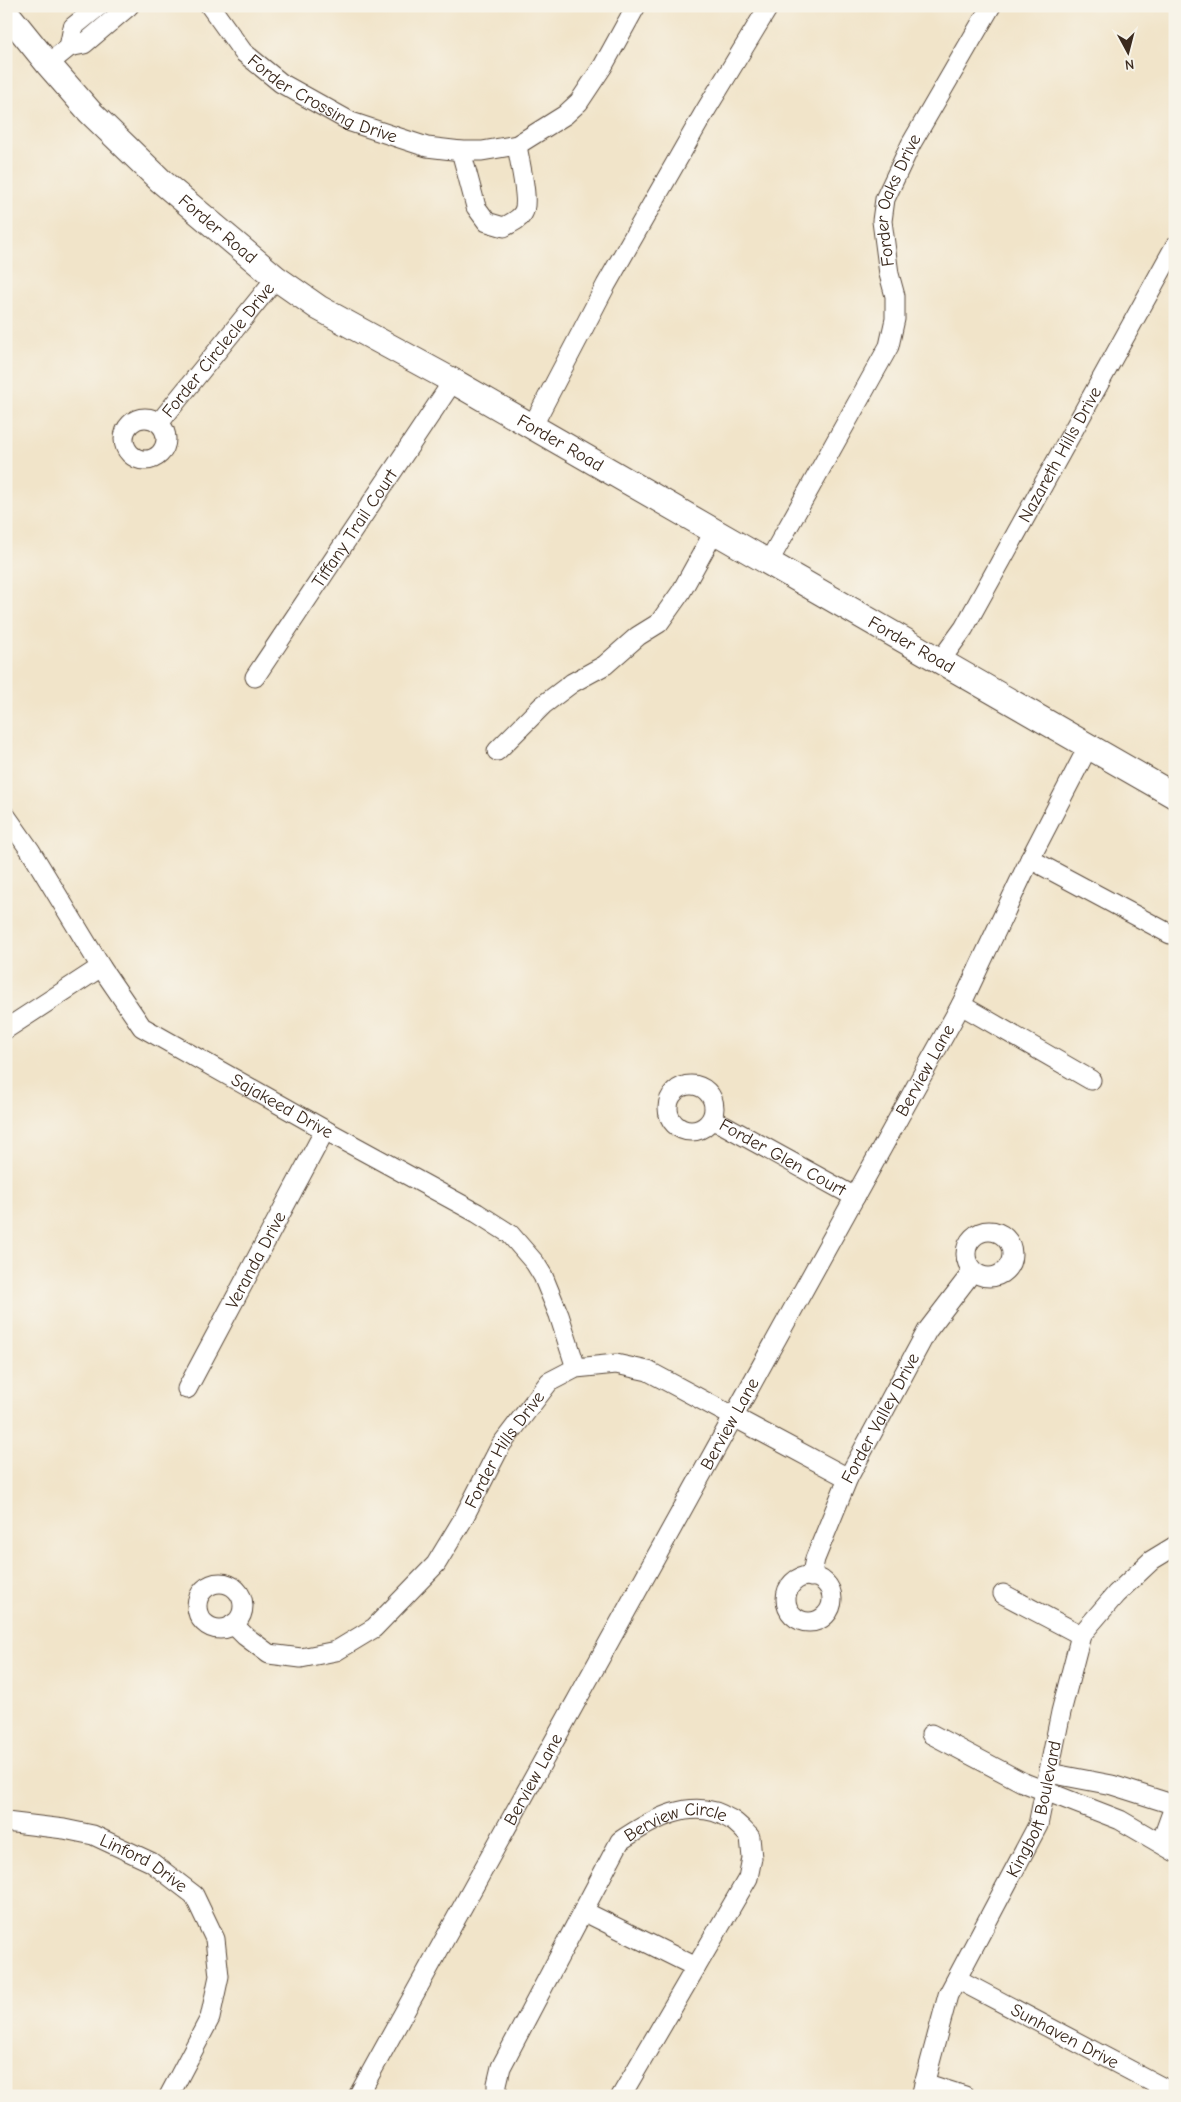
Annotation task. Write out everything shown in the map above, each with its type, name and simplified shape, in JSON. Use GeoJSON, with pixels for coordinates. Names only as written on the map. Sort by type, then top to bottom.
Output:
{"type":"FeatureCollection","features":[{"type":"Feature","properties":{"kind":"main road","name":"Forder Road"},"geometry":{"type":"LineString","coordinates":[[6,12],[90,112],[161,180],[276,278],[319,308],[453,381],[1175,796]]}},
{"type":"Feature","properties":{"kind":"street"},"geometry":{"type":"LineString","coordinates":[[69,47],[73,27],[99,6]]}},
{"type":"Feature","properties":{"kind":"street"},"geometry":{"type":"LineString","coordinates":[[48,64],[69,47],[84,44],[129,6]]}},
{"type":"Feature","properties":{"kind":"street","name":"Forder Crossing Drive"},"geometry":{"type":"LineString","coordinates":[[210,6],[243,52],[281,83],[350,122],[427,147],[461,151],[482,151],[517,145],[549,127],[580,102],[636,6]]}},
{"type":"Feature","properties":{"kind":"street"},"geometry":{"type":"LineString","coordinates":[[532,427],[606,284],[704,113],[770,6]]}},
{"type":"Feature","properties":{"kind":"street","name":"Forder Oaks Drive"},"geometry":{"type":"LineString","coordinates":[[768,562],[889,346],[895,319],[895,296],[889,274],[882,221],[885,200],[911,144],[991,6]]}},
{"type":"Feature","properties":{"kind":"street"},"geometry":{"type":"LineString","coordinates":[[461,151],[476,207],[487,222],[504,227],[520,218],[525,211],[526,201],[517,145]]}},
{"type":"Feature","properties":{"kind":"street","name":"Nazareth Hills Drive"},"geometry":{"type":"LineString","coordinates":[[940,661],[964,628],[1175,246]]}},
{"type":"Feature","properties":{"kind":"street","name":"Forder Circlecle Drive"},"geometry":{"type":"LineString","coordinates":[[159,423],[276,278]]}},
{"type":"Feature","properties":{"kind":"street","name":"Tiffany Trail Court"},"geometry":{"type":"LineString","coordinates":[[256,677],[453,381]]}},
{"type":"Feature","properties":{"kind":"street"},"geometry":{"type":"LineString","coordinates":[[497,750],[543,705],[572,683],[605,665],[638,636],[659,623],[681,592],[714,532]]}},
{"type":"Feature","properties":{"kind":"street","name":"Berview Lane"},"geometry":{"type":"LineString","coordinates":[[358,2096],[961,1005],[1030,859],[1088,747]]}},
{"type":"Feature","properties":{"kind":"street","name":"Sajakeed Drive"},"geometry":{"type":"LineString","coordinates":[[6,816],[30,850],[100,967],[142,1028],[477,1213],[510,1234],[535,1263],[543,1276],[559,1315],[576,1368]]}},
{"type":"Feature","properties":{"kind":"street"},"geometry":{"type":"LineString","coordinates":[[1030,859],[1170,934]]}},
{"type":"Feature","properties":{"kind":"street"},"geometry":{"type":"LineString","coordinates":[[6,1029],[100,967]]}},
{"type":"Feature","properties":{"kind":"street"},"geometry":{"type":"LineString","coordinates":[[961,1005],[1091,1080]]}},
{"type":"Feature","properties":{"kind":"street","name":"Forder Glen Court"},"geometry":{"type":"LineString","coordinates":[[711,1120],[724,1124],[855,1197]]}},
{"type":"Feature","properties":{"kind":"street","name":"Veranda Drive"},"geometry":{"type":"LineString","coordinates":[[187,1389],[325,1130]]}},
{"type":"Feature","properties":{"kind":"street","name":"Forder Valley Drive"},"geometry":{"type":"LineString","coordinates":[[811,1577],[815,1559],[848,1478],[927,1330],[973,1271]]}},
{"type":"Feature","properties":{"kind":"street","name":"Forder Hills Drive"},"geometry":{"type":"LineString","coordinates":[[233,1624],[245,1636],[269,1654],[301,1658],[336,1651],[374,1628],[436,1564],[462,1521],[501,1444],[549,1382],[576,1368],[616,1364],[648,1371],[848,1478]]}},
{"type":"Feature","properties":{"kind":"street","name":"Kingbolt Boulevard"},"geometry":{"type":"LineString","coordinates":[[922,2090],[948,1995],[1038,1825],[1061,1712],[1081,1635],[1116,1594],[1152,1560],[1175,1546]]}},
{"type":"Feature","properties":{"kind":"street"},"geometry":{"type":"LineString","coordinates":[[1003,1594],[1081,1635]]}},
{"type":"Feature","properties":{"kind":"street"},"geometry":{"type":"LineString","coordinates":[[931,1734],[1022,1782],[1120,1820],[1168,1847],[1175,1805],[1112,1785],[1049,1773]]}},
{"type":"Feature","properties":{"kind":"street","name":"Berview Circle"},"geometry":{"type":"LineString","coordinates":[[497,2096],[497,2084],[501,2067],[620,1841],[649,1822],[686,1809],[716,1812],[732,1819],[750,1837],[752,1858],[748,1878],[621,2096]]}},
{"type":"Feature","properties":{"kind":"street","name":"Linford Drive"},"geometry":{"type":"LineString","coordinates":[[6,1822],[64,1828],[93,1835],[151,1862],[194,1895],[215,1939],[219,1976],[210,2018],[169,2096]]}},
{"type":"Feature","properties":{"kind":"street"},"geometry":{"type":"LineString","coordinates":[[583,1911],[696,1967]]}},
{"type":"Feature","properties":{"kind":"street","name":"Sunhaven Drive"},"geometry":{"type":"LineString","coordinates":[[957,1979],[1175,2094]]}},
{"type":"Feature","properties":{"kind":"street"},"geometry":{"type":"LineString","coordinates":[[922,2090],[965,2096]]}}]}
